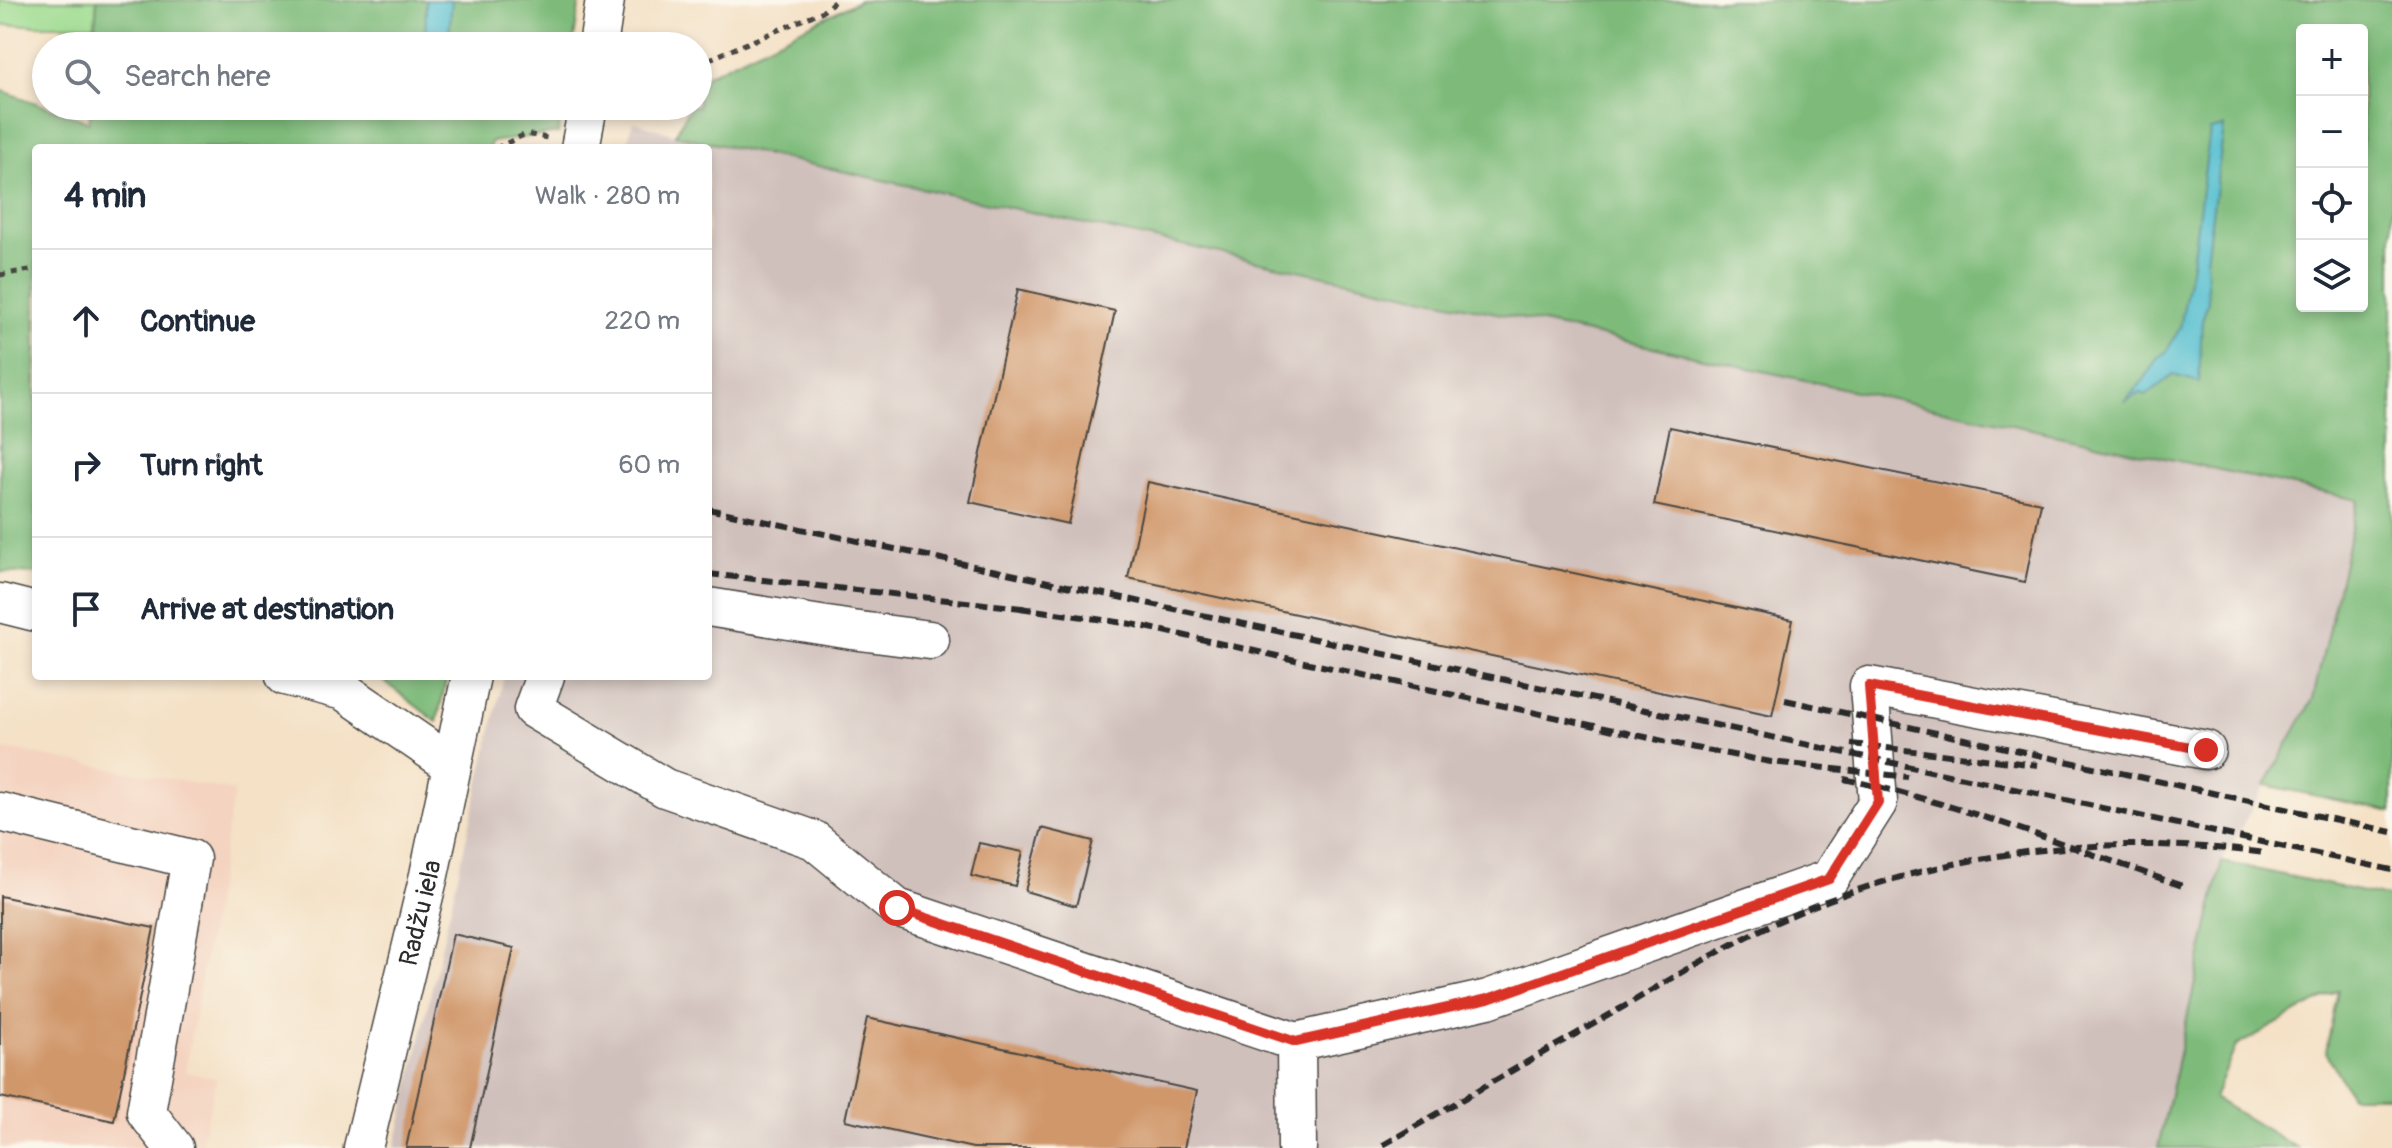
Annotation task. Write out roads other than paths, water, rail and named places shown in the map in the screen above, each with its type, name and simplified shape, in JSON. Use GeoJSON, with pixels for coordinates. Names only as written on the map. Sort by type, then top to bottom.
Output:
{"type":"FeatureCollection","features":[{"type":"Feature","properties":{"kind":"street"},"geometry":{"type":"LineString","coordinates":[[600,32],[605,0]]}},
{"type":"Feature","properties":{"kind":"street"},"geometry":{"type":"LineString","coordinates":[[581,144],[586,120]]}},
{"type":"Feature","properties":{"kind":"street"},"geometry":{"type":"LineString","coordinates":[[0,603],[32,611]]}},
{"type":"Feature","properties":{"kind":"street"},"geometry":{"type":"LineString","coordinates":[[712,608],[930,640]]}},
{"type":"Feature","properties":{"kind":"street"},"geometry":{"type":"LineString","coordinates":[[301,680],[344,691],[452,765]]}},
{"type":"Feature","properties":{"kind":"street","name":"Radžu iela"},"geometry":{"type":"LineString","coordinates":[[363,1148],[429,875],[470,680]]}},
{"type":"Feature","properties":{"kind":"street"},"geometry":{"type":"LineString","coordinates":[[544,680],[533,709],[665,788],[814,840],[897,908],[1296,1042],[1488,999],[1829,879],[1878,802],[1869,686],[2206,750]]}},
{"type":"Feature","properties":{"kind":"street"},"geometry":{"type":"LineString","coordinates":[[0,812],[191,859],[146,1112],[174,1148]]}},
{"type":"Feature","properties":{"kind":"street"},"geometry":{"type":"LineString","coordinates":[[1296,1042],[1297,1148]]}},
{"type":"Feature","properties":{"kind":"water"},"geometry":{"type":"Polygon","coordinates":[[[426,0],[452,0],[449,32],[425,32],[426,0]]]}},
{"type":"Feature","properties":{"kind":"water"},"geometry":{"type":"Polygon","coordinates":[[[2224,127],[2206,260],[2208,302],[2202,321],[2199,382],[2173,375],[2146,395],[2140,393],[2124,402],[2144,380],[2158,357],[2166,352],[2180,328],[2210,130],[2224,127]]]}},
{"type":"Feature","properties":{"kind":"railway"},"geometry":{"type":"LineString","coordinates":[[712,510],[2392,870]]}},
{"type":"Feature","properties":{"kind":"railway"},"geometry":{"type":"LineString","coordinates":[[712,574],[1031,609]]}},
{"type":"Feature","properties":{"kind":"railway"},"geometry":{"type":"LineString","coordinates":[[1020,608],[1132,624],[1695,748],[1771,762],[1908,777]]}},
{"type":"Feature","properties":{"kind":"railway"},"geometry":{"type":"LineString","coordinates":[[1785,700],[2392,832]]}},
{"type":"Feature","properties":{"kind":"railway"},"geometry":{"type":"LineString","coordinates":[[1851,744],[2038,765]]}},
{"type":"Feature","properties":{"kind":"railway"},"geometry":{"type":"LineString","coordinates":[[1844,779],[1974,814],[2185,887]]}},
{"type":"Feature","properties":{"kind":"railway"},"geometry":{"type":"LineString","coordinates":[[1383,1145],[1725,948],[1802,911],[1882,882],[1990,857],[2044,850],[2154,845],[2265,853]]}}]}
